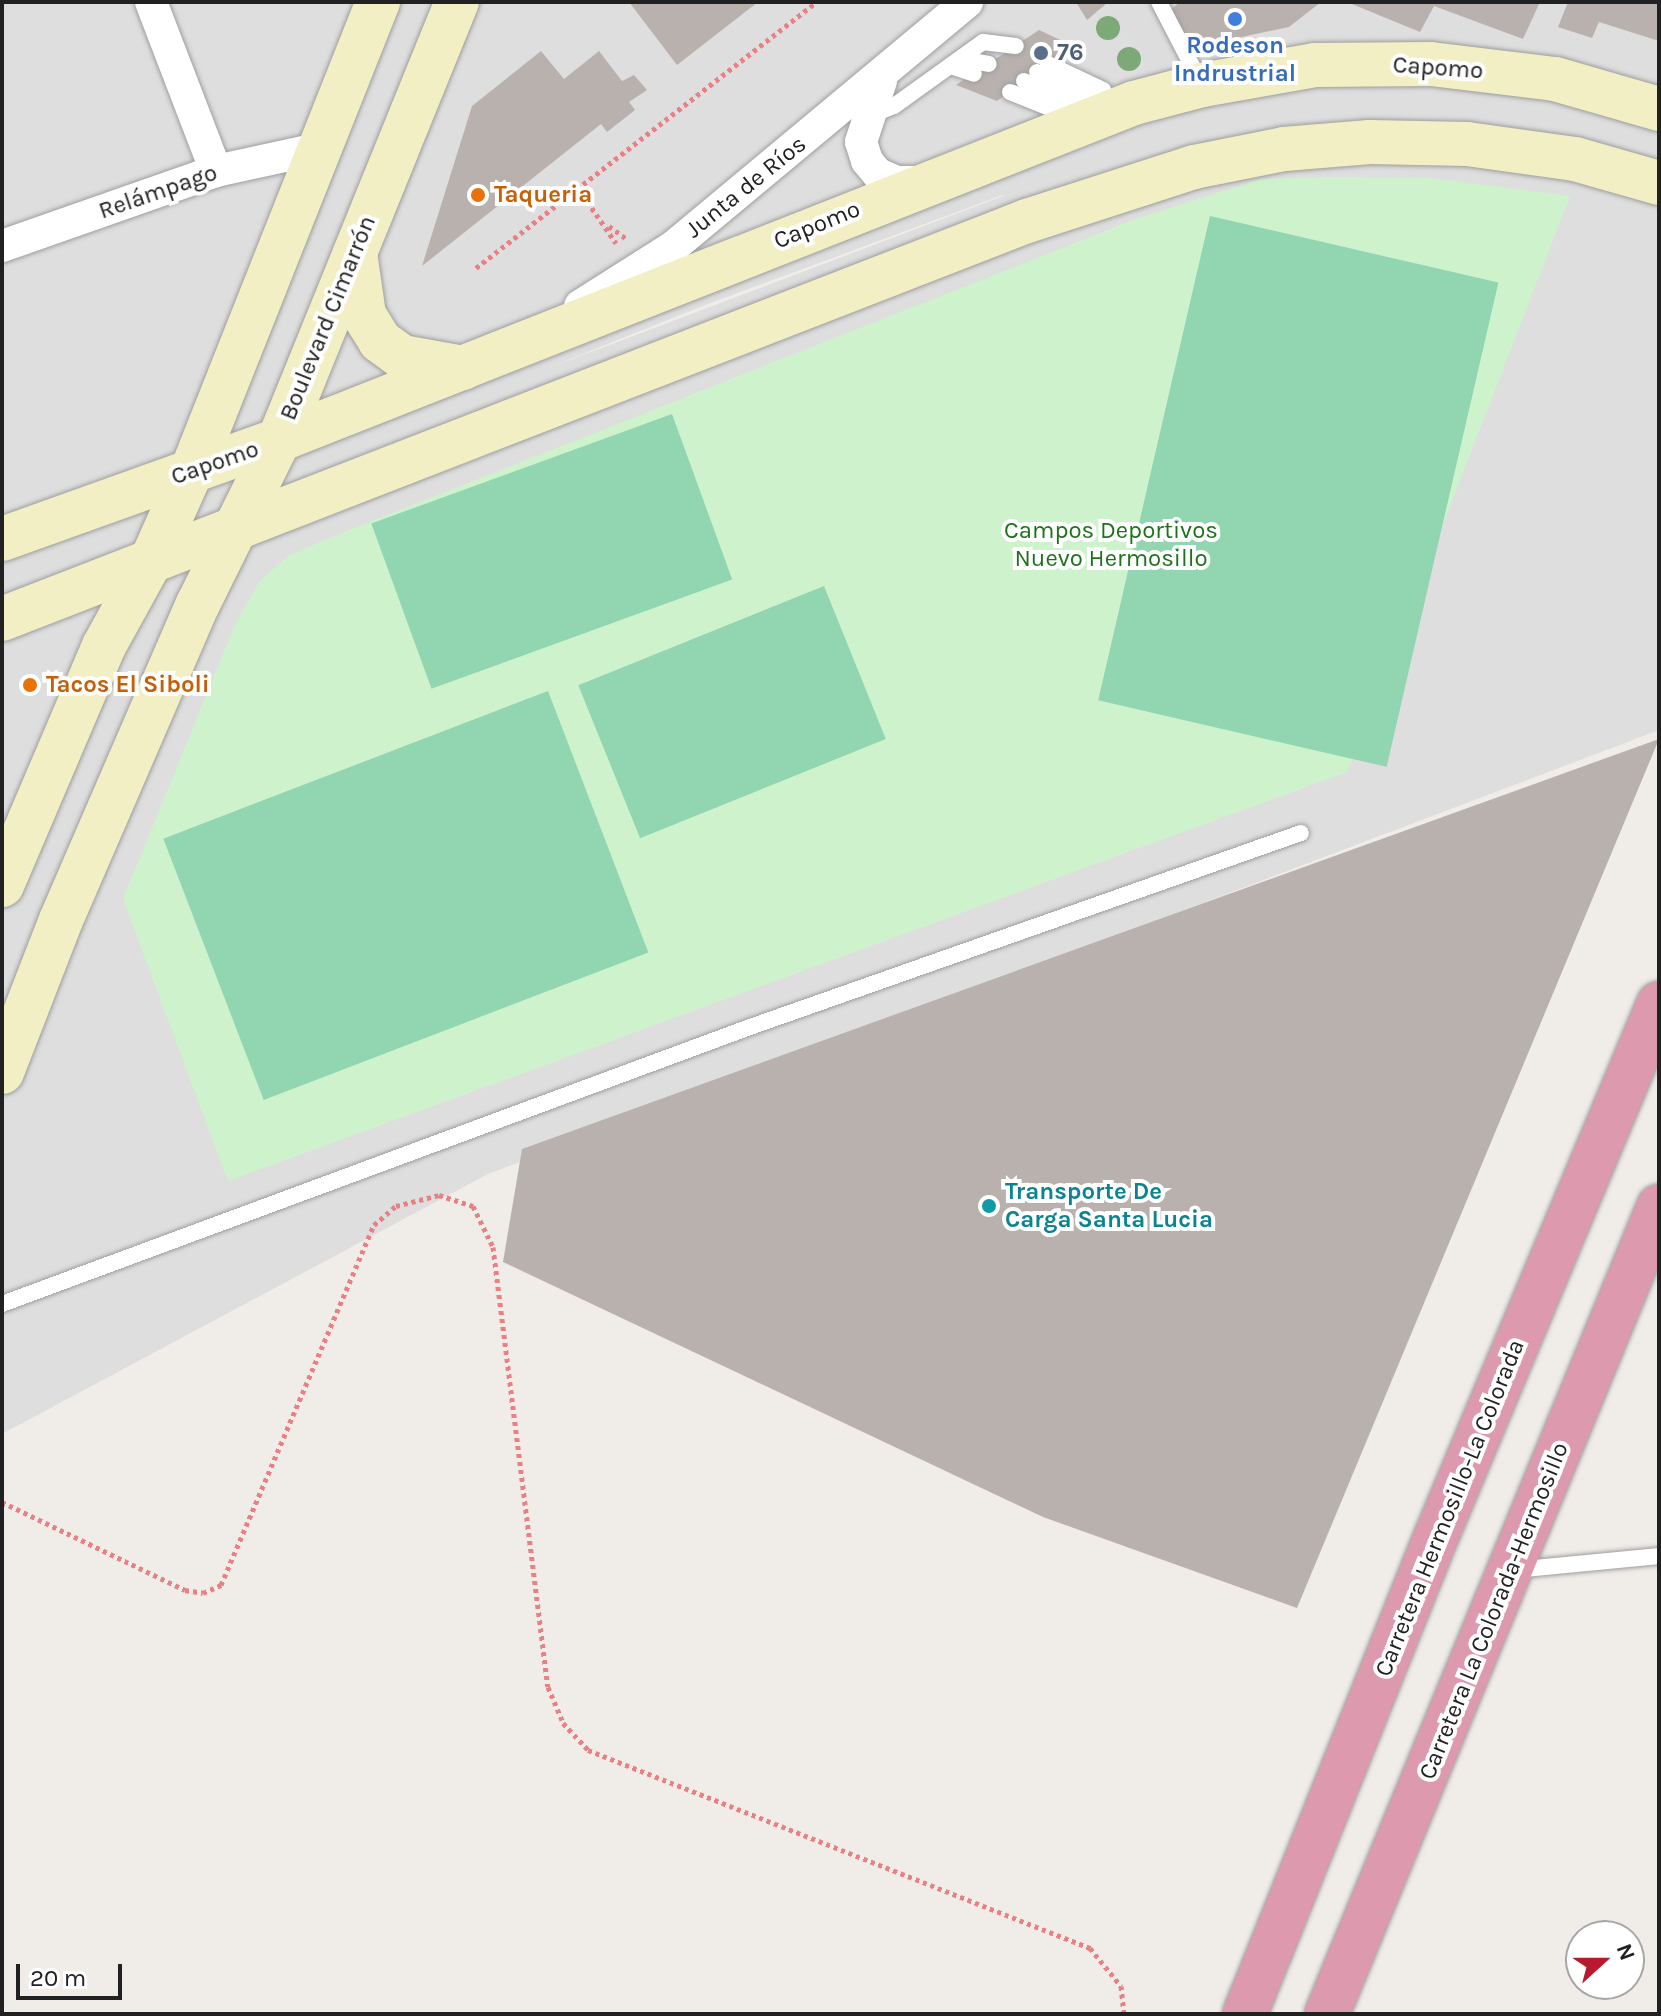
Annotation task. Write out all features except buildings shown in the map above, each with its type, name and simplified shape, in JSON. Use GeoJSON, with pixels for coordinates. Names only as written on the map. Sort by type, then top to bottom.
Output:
{"type":"FeatureCollection","features":[{"type":"Feature","properties":{"kind":"highway","name":"Carretera Hermosillo-La Colorada"},"geometry":{"type":"LineString","coordinates":[[1245,2014],[1659,1004]]}},
{"type":"Feature","properties":{"kind":"highway","name":"Carretera La Colorada-Hermosillo"},"geometry":{"type":"LineString","coordinates":[[1327,2014],[1659,1207]]}},
{"type":"Feature","properties":{"kind":"main road"},"geometry":{"type":"LineString","coordinates":[[2,885],[104,646],[153,557],[192,470],[378,2]]}},
{"type":"Feature","properties":{"kind":"main road","name":"Boulevard Cimarrón"},"geometry":{"type":"LineString","coordinates":[[2,1072],[192,618],[279,440],[457,2]]}},
{"type":"Feature","properties":{"kind":"main road","name":"Capomo"},"geometry":{"type":"LineString","coordinates":[[2,539],[279,440],[927,182],[1171,91],[1315,65],[1431,64],[1555,79],[1659,109]]}},
{"type":"Feature","properties":{"kind":"main road"},"geometry":{"type":"LineString","coordinates":[[2,619],[153,557],[1027,221],[1194,167],[1284,149],[1356,143],[1467,144],[1575,159],[1659,183]]}},
{"type":"Feature","properties":{"kind":"main road"},"geometry":{"type":"LineString","coordinates":[[355,250],[364,315],[380,341],[402,357],[465,368]]}},
{"type":"Feature","properties":{"kind":"street"},"geometry":{"type":"LineString","coordinates":[[151,2],[216,171]]}},
{"type":"Feature","properties":{"kind":"street","name":"Junta de Ríos"},"geometry":{"type":"LineString","coordinates":[[509,351],[673,247],[885,74],[967,2]]}},
{"type":"Feature","properties":{"kind":"street"},"geometry":{"type":"LineString","coordinates":[[885,74],[865,118],[861,142],[878,174],[897,182],[927,182]]}},
{"type":"Feature","properties":{"kind":"street","name":"Relámpago"},"geometry":{"type":"LineString","coordinates":[[2,246],[216,171],[317,149]]}},
{"type":"Feature","properties":{"kind":"lane"},"geometry":{"type":"LineString","coordinates":[[1159,2],[1171,91]]}},
{"type":"Feature","properties":{"kind":"lane"},"geometry":{"type":"LineString","coordinates":[[865,118],[894,106],[963,67],[983,42],[1011,49]]}},
{"type":"Feature","properties":{"kind":"lane"},"geometry":{"type":"LineString","coordinates":[[963,67],[989,64]]}},
{"type":"Feature","properties":{"kind":"lane"},"geometry":{"type":"LineString","coordinates":[[1036,72],[1094,88],[1171,91]]}},
{"type":"Feature","properties":{"kind":"lane"},"geometry":{"type":"LineString","coordinates":[[1036,72],[1076,92],[1116,100]]}},
{"type":"Feature","properties":{"kind":"lane"},"geometry":{"type":"LineString","coordinates":[[1036,72],[1062,101],[1092,107]]}},
{"type":"Feature","properties":{"kind":"lane"},"geometry":{"type":"LineString","coordinates":[[1010,92],[1057,111],[1171,91]]}},
{"type":"Feature","properties":{"kind":"lane"},"geometry":{"type":"LineString","coordinates":[[2,1304],[722,1038],[1301,833]]}},
{"type":"Feature","properties":{"kind":"lane"},"geometry":{"type":"LineString","coordinates":[[1512,1570],[1659,1556]]}},
{"type":"Feature","properties":{"kind":"path"},"geometry":{"type":"LineString","coordinates":[[476,268],[817,2]]}},
{"type":"Feature","properties":{"kind":"path"},"geometry":{"type":"LineString","coordinates":[[578,188],[618,245],[618,282]]}},
{"type":"Feature","properties":{"kind":"path"},"geometry":{"type":"LineString","coordinates":[[2,1502],[185,1590],[203,1593],[221,1585],[374,1225],[396,1206],[439,1195],[473,1206],[493,1247],[548,1687],[563,1723],[588,1750],[1090,1948],[1121,1986],[1124,2014]]}},
{"type":"Feature","properties":{"kind":"shaded area"},"geometry":{"type":"Polygon","coordinates":[[[2,2],[1659,2],[1659,730],[488,1174],[2,1434],[2,2]],[[1003,196],[708,304],[543,370],[1003,196]]]}},
{"type":"Feature","properties":{"kind":"shaded area"},"geometry":{"type":"Polygon","coordinates":[[[1105,2],[1180,2],[1190,48],[1153,78],[1105,2]]]}},
{"type":"Feature","properties":{"kind":"green space","name":"Campos Deportivos Nuevo Hermosillo"},"geometry":{"type":"Polygon","coordinates":[[[1430,178],[1570,196],[1347,772],[228,1181],[123,899],[235,625],[259,582],[288,556],[337,535],[1133,220],[1261,179],[1430,178]]]}},
{"type":"Feature","properties":{"kind":"green space"},"geometry":{"type":"Polygon","coordinates":[[[1210,216],[1498,283],[1387,767],[1098,700],[1210,216]]]}},
{"type":"Feature","properties":{"kind":"green space"},"geometry":{"type":"Polygon","coordinates":[[[672,414],[732,579],[431,689],[371,523],[672,414]]]}},
{"type":"Feature","properties":{"kind":"green space"},"geometry":{"type":"Polygon","coordinates":[[[824,586],[886,739],[640,838],[578,685],[824,586]]]}},
{"type":"Feature","properties":{"kind":"green space"},"geometry":{"type":"Polygon","coordinates":[[[548,691],[648,952],[264,1100],[163,839],[548,691]]]}},
{"type":"Feature","properties":{"kind":"place","name":"Rodeson Indrustrial"},"geometry":{"type":"Point","coordinates":[1235,19]}},
{"type":"Feature","properties":{"kind":"place","name":"76"},"geometry":{"type":"Point","coordinates":[1041,53]}},
{"type":"Feature","properties":{"kind":"place","name":"Taqueria"},"geometry":{"type":"Point","coordinates":[478,195]}},
{"type":"Feature","properties":{"kind":"place","name":"Tacos El Siboli"},"geometry":{"type":"Point","coordinates":[30,685]}},
{"type":"Feature","properties":{"kind":"place","name":"Transporte De Carga Santa Lucia"},"geometry":{"type":"Point","coordinates":[989,1206]}}]}
